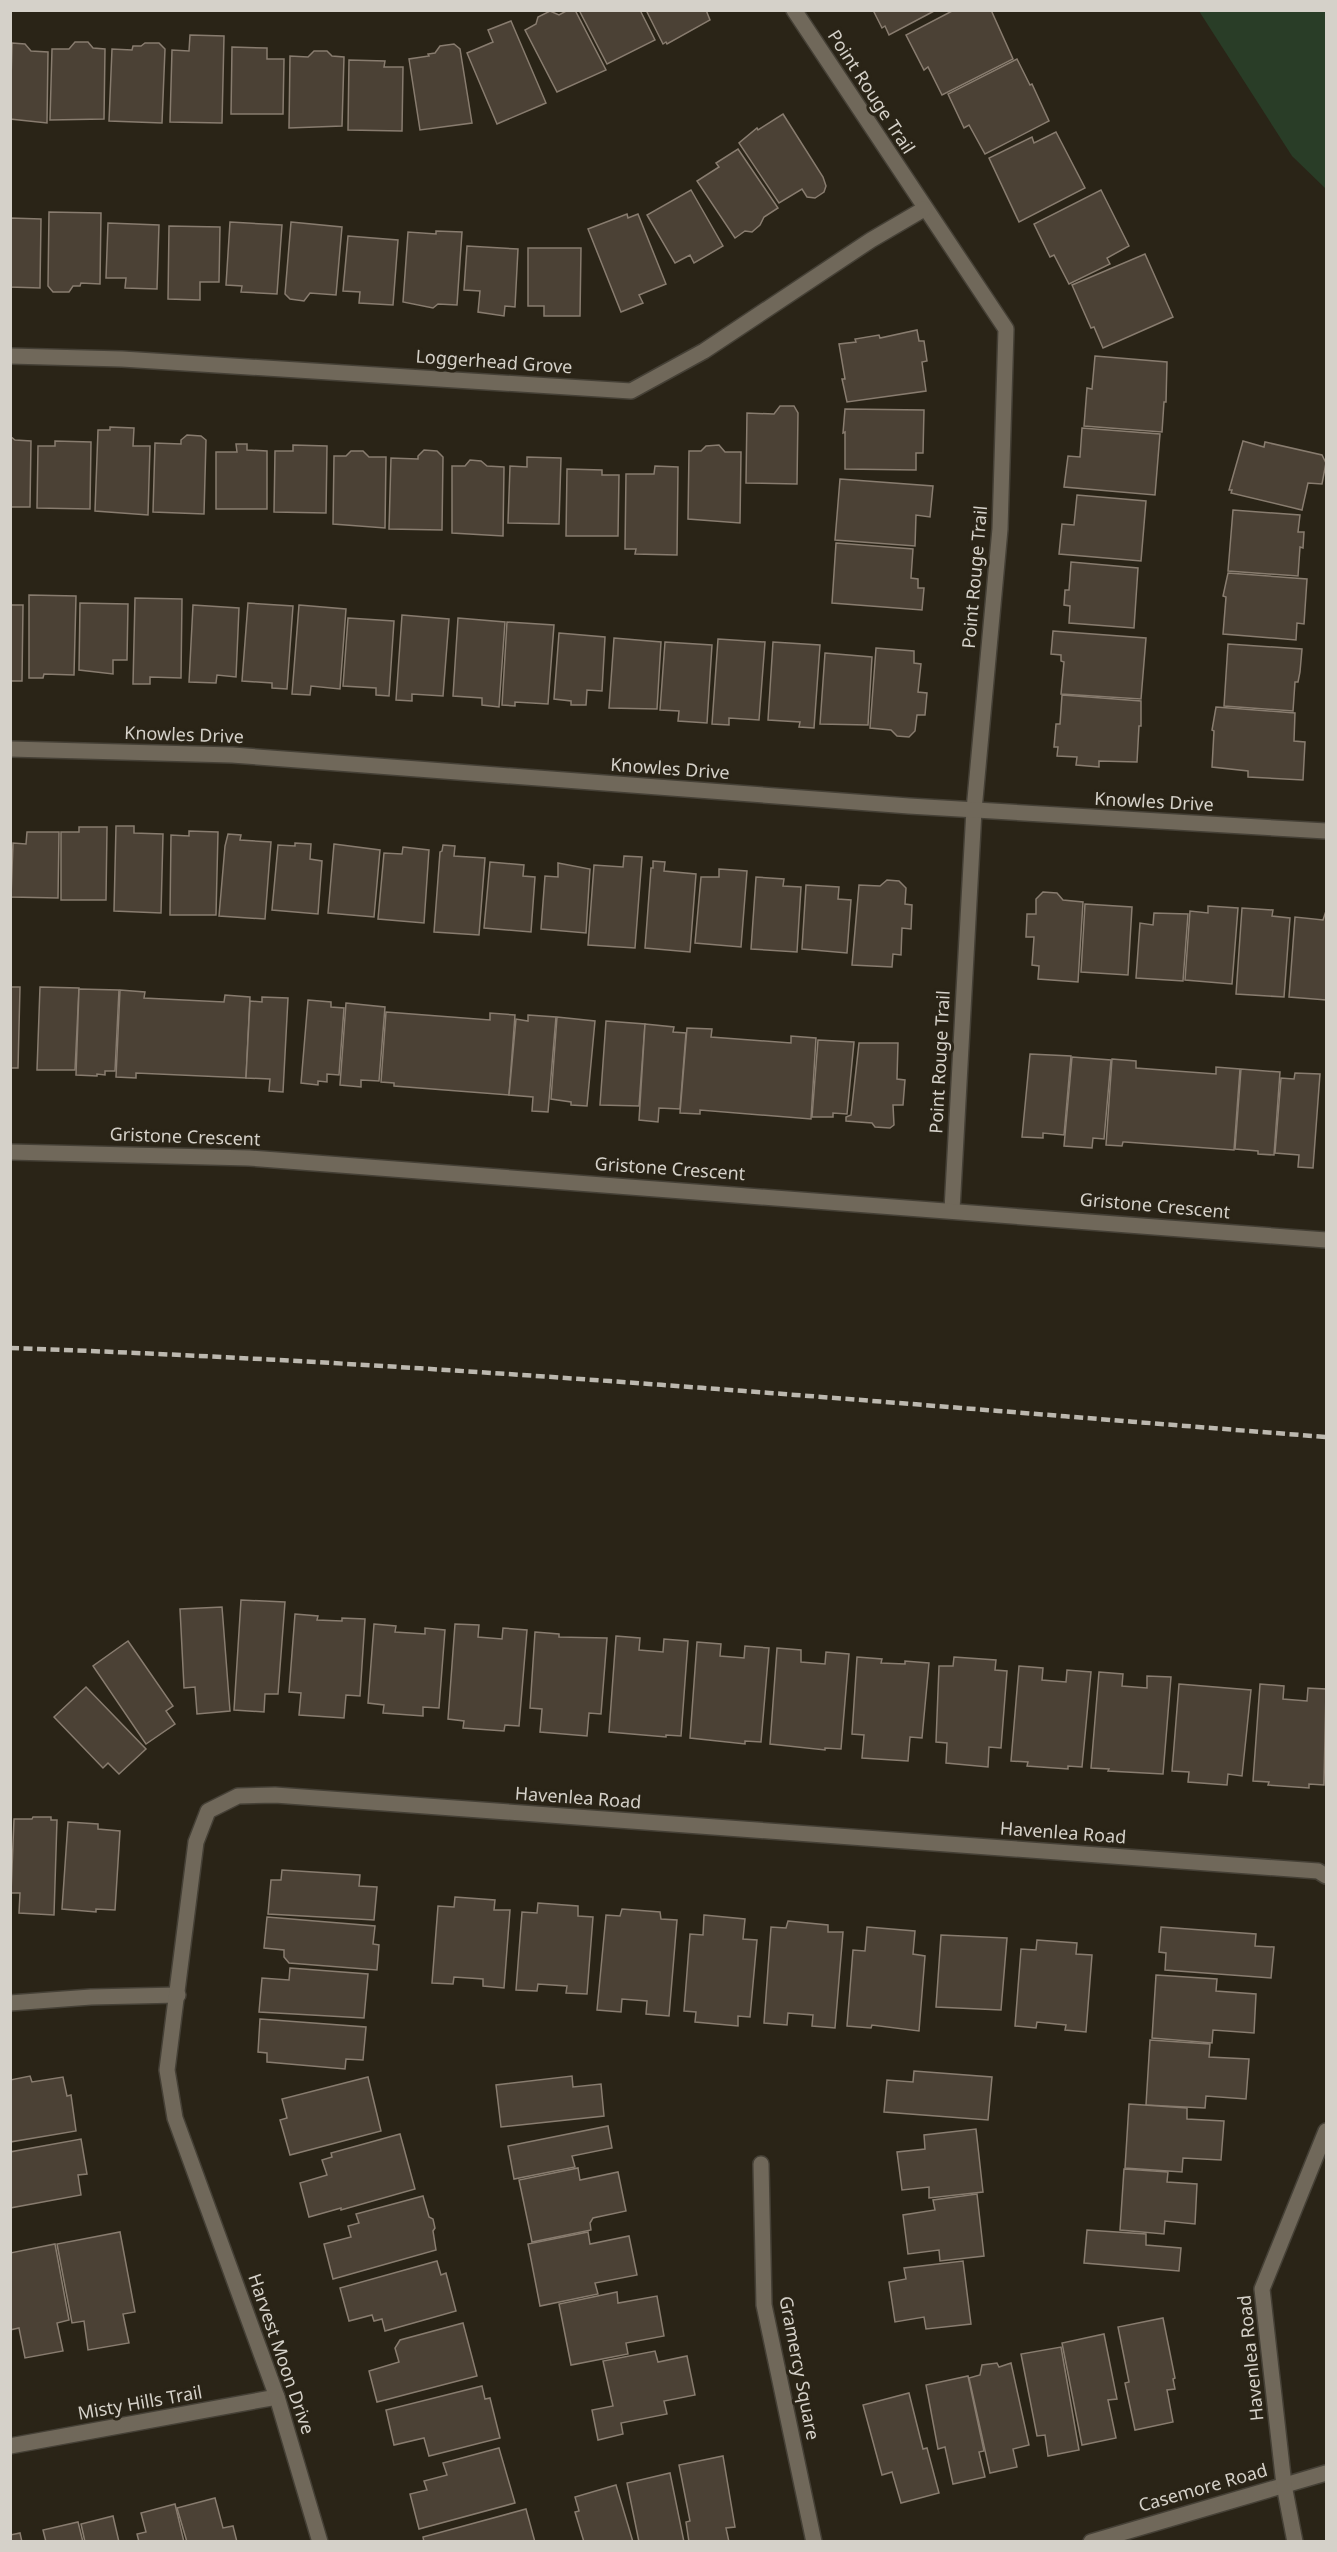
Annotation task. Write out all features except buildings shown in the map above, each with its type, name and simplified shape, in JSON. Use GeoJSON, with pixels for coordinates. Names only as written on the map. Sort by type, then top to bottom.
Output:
{"type":"FeatureCollection","features":[{"type":"Feature","properties":{"kind":"street","name":"Point Rouge Trail"},"geometry":{"type":"LineString","coordinates":[[794,10],[924,209],[1006,329],[1000,529],[974,810],[952,1210]]}},
{"type":"Feature","properties":{"kind":"street","name":"Loggerhead Grove"},"geometry":{"type":"LineString","coordinates":[[10,356],[122,358],[631,390],[704,351],[872,240],[924,209]]}},
{"type":"Feature","properties":{"kind":"street","name":"Knowles Drive"},"geometry":{"type":"LineString","coordinates":[[10,750],[232,755],[974,810],[1326,831]]}},
{"type":"Feature","properties":{"kind":"street","name":"Gristone Crescent"},"geometry":{"type":"LineString","coordinates":[[10,1152],[249,1158],[1326,1240]]}},
{"type":"Feature","properties":{"kind":"street","name":"Havenlea Road"},"geometry":{"type":"LineString","coordinates":[[198,2182],[175,2118],[167,2070],[196,1842],[208,1811],[238,1796],[286,1796],[1306,1870],[1318,1871],[1326,1876]]}},
{"type":"Feature","properties":{"kind":"street"},"geometry":{"type":"LineString","coordinates":[[10,2003],[91,1996],[178,1995]]}},
{"type":"Feature","properties":{"kind":"street","name":"Havenlea Road"},"geometry":{"type":"LineString","coordinates":[[1295,2541],[1284,2485],[1262,2289],[1326,2131]]}},
{"type":"Feature","properties":{"kind":"street","name":"Gramercy Square"},"geometry":{"type":"LineString","coordinates":[[761,2164],[764,2306],[814,2541]]}},
{"type":"Feature","properties":{"kind":"street","name":"Harvest Moon Drive"},"geometry":{"type":"LineString","coordinates":[[198,2182],[277,2397],[320,2541]]}},
{"type":"Feature","properties":{"kind":"street","name":"Misty Hills Trail"},"geometry":{"type":"LineString","coordinates":[[10,2446],[277,2397]]}},
{"type":"Feature","properties":{"kind":"street","name":"Casemore Road"},"geometry":{"type":"LineString","coordinates":[[1091,2541],[1326,2473]]}},
{"type":"Feature","properties":{"kind":"green space"},"geometry":{"type":"Polygon","coordinates":[[[1199,11],[1326,11],[1326,189],[1292,156],[1199,11]]]}},
{"type":"Feature","properties":{"kind":"railway"},"geometry":{"type":"LineString","coordinates":[[10,1348],[340,1363],[504,1374],[1326,1437]]}}]}
